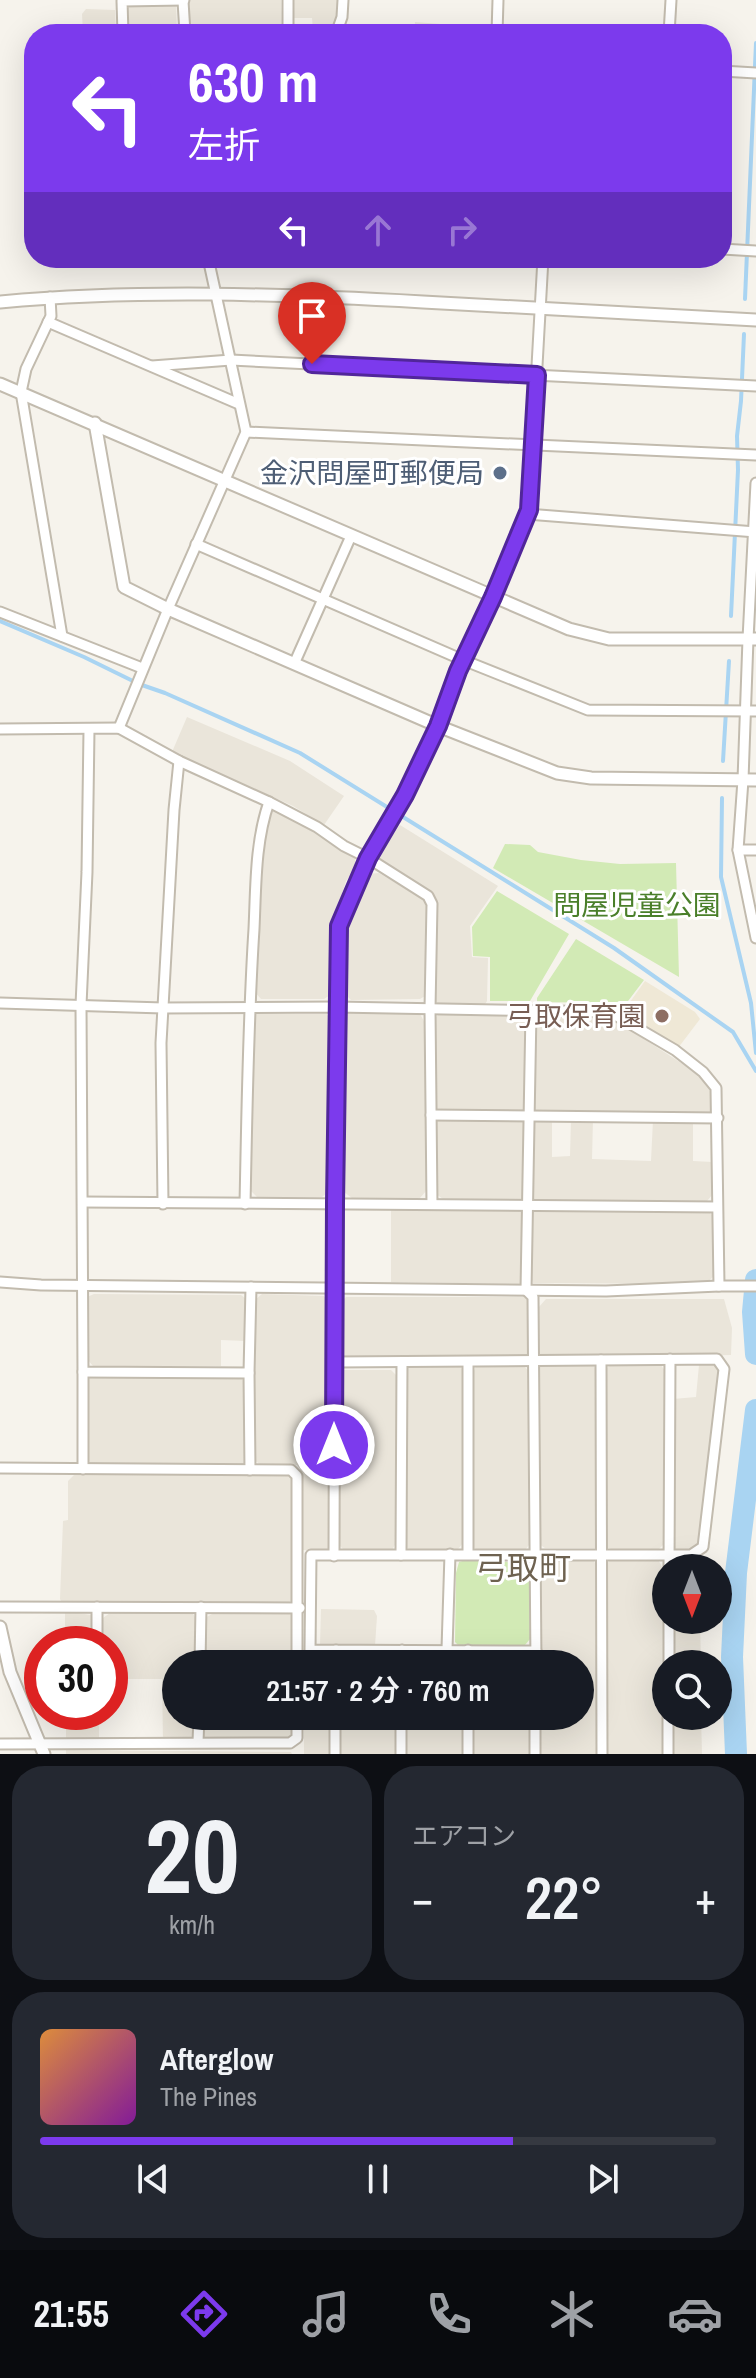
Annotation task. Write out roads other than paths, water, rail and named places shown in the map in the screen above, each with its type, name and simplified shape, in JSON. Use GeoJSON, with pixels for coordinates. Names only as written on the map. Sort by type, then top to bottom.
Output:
{"type":"FeatureCollection","features":[{"type":"Feature","properties":{"kind":"street"},"geometry":{"type":"LineString","coordinates":[[123,24],[122,1],[183,0],[184,24]]}},
{"type":"Feature","properties":{"kind":"street"},"geometry":{"type":"LineString","coordinates":[[288,0],[288,24]]}},
{"type":"Feature","properties":{"kind":"street"},"geometry":{"type":"LineString","coordinates":[[340,24],[343,0]]}},
{"type":"Feature","properties":{"kind":"street"},"geometry":{"type":"LineString","coordinates":[[497,24],[498,0]]}},
{"type":"Feature","properties":{"kind":"street"},"geometry":{"type":"LineString","coordinates":[[670,24],[671,0]]}},
{"type":"Feature","properties":{"kind":"street"},"geometry":{"type":"LineString","coordinates":[[732,71],[754,72]]}},
{"type":"Feature","properties":{"kind":"street"},"geometry":{"type":"LineString","coordinates":[[119,728],[246,432],[210,268]]}},
{"type":"Feature","properties":{"kind":"street"},"geometry":{"type":"LineString","coordinates":[[334,1556],[339,926],[368,858],[405,795],[438,726],[463,660],[527,514],[534,446],[542,268]]}},
{"type":"Feature","properties":{"kind":"street"},"geometry":{"type":"LineString","coordinates":[[0,302],[50,297],[215,293],[756,320]]}},
{"type":"Feature","properties":{"kind":"street"},"geometry":{"type":"LineString","coordinates":[[50,297],[51,316],[26,369],[21,392],[62,636]]}},
{"type":"Feature","properties":{"kind":"street"},"geometry":{"type":"LineString","coordinates":[[48,322],[239,404]]}},
{"type":"Feature","properties":{"kind":"street"},"geometry":{"type":"LineString","coordinates":[[152,366],[231,360],[753,386]]}},
{"type":"Feature","properties":{"kind":"street"},"geometry":{"type":"LineString","coordinates":[[0,384],[569,629],[609,639],[752,639]]}},
{"type":"Feature","properties":{"kind":"street"},"geometry":{"type":"LineString","coordinates":[[95,423],[124,587],[438,726],[557,773],[591,778],[750,780]]}},
{"type":"Feature","properties":{"kind":"street"},"geometry":{"type":"LineString","coordinates":[[246,432],[756,455]]}},
{"type":"Feature","properties":{"kind":"street"},"geometry":{"type":"LineString","coordinates":[[756,483],[751,531],[750,780],[738,850],[754,916],[756,938]]}},
{"type":"Feature","properties":{"kind":"street"},"geometry":{"type":"LineString","coordinates":[[527,514],[751,531]]}},
{"type":"Feature","properties":{"kind":"street"},"geometry":{"type":"LineString","coordinates":[[294,664],[351,536]]}},
{"type":"Feature","properties":{"kind":"street"},"geometry":{"type":"LineString","coordinates":[[196,544],[463,660],[588,710],[751,711]]}},
{"type":"Feature","properties":{"kind":"street"},"geometry":{"type":"LineString","coordinates":[[0,612],[141,672]]}},
{"type":"Feature","properties":{"kind":"street"},"geometry":{"type":"LineString","coordinates":[[0,729],[119,728],[179,761],[317,827],[428,896],[432,904],[432,1204]]}},
{"type":"Feature","properties":{"kind":"street"},"geometry":{"type":"LineString","coordinates":[[83,1469],[81,1005],[89,730]]}},
{"type":"Feature","properties":{"kind":"street"},"geometry":{"type":"LineString","coordinates":[[163,1204],[161,1043],[179,761]]}},
{"type":"Feature","properties":{"kind":"street"},"geometry":{"type":"LineString","coordinates":[[245,1204],[249,1007],[257,865],[263,818],[269,802]]}},
{"type":"Feature","properties":{"kind":"street"},"geometry":{"type":"LineString","coordinates":[[738,850],[756,850]]}},
{"type":"Feature","properties":{"kind":"street"},"geometry":{"type":"LineString","coordinates":[[0,1003],[163,1008],[337,1007],[610,1012],[675,1050],[711,1080],[716,1088],[717,1207],[724,1286]]}},
{"type":"Feature","properties":{"kind":"street"},"geometry":{"type":"LineString","coordinates":[[531,1011],[526,1290],[533,1297],[536,1650]]}},
{"type":"Feature","properties":{"kind":"street"},"geometry":{"type":"LineString","coordinates":[[431,1115],[718,1118]]}},
{"type":"Feature","properties":{"kind":"street"},"geometry":{"type":"LineString","coordinates":[[83,1202],[717,1207]]}},
{"type":"Feature","properties":{"kind":"street"},"geometry":{"type":"LineString","coordinates":[[0,1282],[606,1291],[756,1286]]}},
{"type":"Feature","properties":{"kind":"street"},"geometry":{"type":"LineString","coordinates":[[250,1470],[251,1287]]}},
{"type":"Feature","properties":{"kind":"street"},"geometry":{"type":"LineString","coordinates":[[670,1359],[670,1554]]}},
{"type":"Feature","properties":{"kind":"street"},"geometry":{"type":"LineString","coordinates":[[335,1362],[717,1359],[724,1369],[703,1547],[692,1554]]}},
{"type":"Feature","properties":{"kind":"street"},"geometry":{"type":"LineString","coordinates":[[601,1360],[602,1754]]}},
{"type":"Feature","properties":{"kind":"street"},"geometry":{"type":"LineString","coordinates":[[401,1555],[402,1362]]}},
{"type":"Feature","properties":{"kind":"street"},"geometry":{"type":"LineString","coordinates":[[468,1362],[468,1554]]}},
{"type":"Feature","properties":{"kind":"street"},"geometry":{"type":"LineString","coordinates":[[83,1372],[249,1373]]}},
{"type":"Feature","properties":{"kind":"street"},"geometry":{"type":"LineString","coordinates":[[0,1468],[291,1470],[297,1476],[297,1650]]}},
{"type":"Feature","properties":{"kind":"street"},"geometry":{"type":"LineString","coordinates":[[447,1649],[450,1554]]}},
{"type":"Feature","properties":{"kind":"street"},"geometry":{"type":"LineString","coordinates":[[310,1650],[311,1555],[652,1555]]}},
{"type":"Feature","properties":{"kind":"street"},"geometry":{"type":"LineString","coordinates":[[0,1607],[311,1608]]}},
{"type":"Feature","properties":{"kind":"street"},"geometry":{"type":"LineString","coordinates":[[97,1607],[97,1626]]}},
{"type":"Feature","properties":{"kind":"street"},"geometry":{"type":"LineString","coordinates":[[200,1650],[201,1607]]}},
{"type":"Feature","properties":{"kind":"street"},"geometry":{"type":"LineString","coordinates":[[0,1627],[10,1672],[42,1750]]}},
{"type":"Feature","properties":{"kind":"street"},"geometry":{"type":"LineString","coordinates":[[402,1650],[468,1650]]}},
{"type":"Feature","properties":{"kind":"street"},"geometry":{"type":"LineString","coordinates":[[198,1730],[198,1742]]}},
{"type":"Feature","properties":{"kind":"street"},"geometry":{"type":"LineString","coordinates":[[0,1744],[42,1750],[198,1742],[290,1743],[297,1738],[297,1730]]}},
{"type":"Feature","properties":{"kind":"street"},"geometry":{"type":"LineString","coordinates":[[335,1730],[335,1754]]}},
{"type":"Feature","properties":{"kind":"street"},"geometry":{"type":"LineString","coordinates":[[401,1730],[401,1754]]}},
{"type":"Feature","properties":{"kind":"street"},"geometry":{"type":"LineString","coordinates":[[468,1730],[468,1754]]}},
{"type":"Feature","properties":{"kind":"street"},"geometry":{"type":"LineString","coordinates":[[535,1730],[535,1754]]}},
{"type":"Feature","properties":{"kind":"street"},"geometry":{"type":"LineString","coordinates":[[668,1730],[668,1754]]}},
{"type":"Feature","properties":{"kind":"waterway"},"geometry":{"type":"LineString","coordinates":[[745,299],[756,43]]}},
{"type":"Feature","properties":{"kind":"waterway"},"geometry":{"type":"LineString","coordinates":[[731,616],[744,334]]}},
{"type":"Feature","properties":{"kind":"waterway"},"geometry":{"type":"LineString","coordinates":[[0,621],[300,753],[614,948],[733,1032],[756,1071]]}},
{"type":"Feature","properties":{"kind":"waterway"},"geometry":{"type":"LineString","coordinates":[[723,761],[729,661]]}},
{"type":"Feature","properties":{"kind":"waterway"},"geometry":{"type":"LineString","coordinates":[[722,798],[721,877],[751,1003],[756,1053]]}},
{"type":"Feature","properties":{"kind":"waterway"},"geometry":{"type":"LineString","coordinates":[[756,1280],[753,1312],[756,1354]]}},
{"type":"Feature","properties":{"kind":"waterway"},"geometry":{"type":"LineString","coordinates":[[736,1754],[732,1657],[736,1573],[756,1410]]}},
{"type":"Feature","properties":{"kind":"place","name":"金沢問屋町郵便局"},"geometry":{"type":"Point","coordinates":[500,473]}},
{"type":"Feature","properties":{"kind":"place","name":"弓取保育園"},"geometry":{"type":"Point","coordinates":[662,1016]}},
{"type":"Feature","properties":{"kind":"district","name":"弓取町"},"geometry":{"type":"Point","coordinates":[523,1567]}},
{"type":"Feature","properties":{"kind":"park label","name":"問屋児童公園"},"geometry":{"type":"Point","coordinates":[637,905]}}]}
